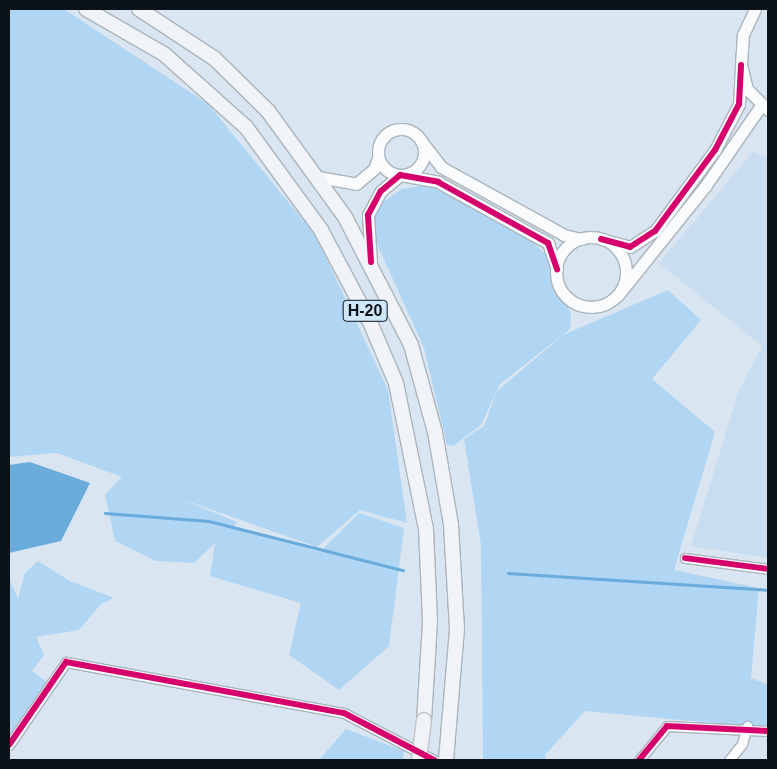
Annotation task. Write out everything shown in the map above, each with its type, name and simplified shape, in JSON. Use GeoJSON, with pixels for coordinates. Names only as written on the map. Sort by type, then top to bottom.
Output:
{"type":"FeatureCollection","features":[{"type":"Feature","properties":{"kind":"main road","name":"Н-20"},"geometry":{"type":"LineString","coordinates":[[86,9],[164,54],[246,127],[321,230],[370,322],[396,383],[426,529],[430,622],[420,760]]}},
{"type":"Feature","properties":{"kind":"main road","name":"Н-20"},"geometry":{"type":"LineString","coordinates":[[139,9],[179,32],[241,83],[318,177],[371,262],[411,345],[445,479],[457,629],[450,736],[446,760]]}},
{"type":"Feature","properties":{"kind":"street"},"geometry":{"type":"LineString","coordinates":[[318,177],[356,184],[374,169],[378,158],[379,143],[389,132],[404,129],[421,141],[441,167],[564,235],[584,239],[601,239],[630,247],[655,230],[715,150],[739,104],[743,35],[755,9]]}},
{"type":"Feature","properties":{"kind":"street"},"geometry":{"type":"LineString","coordinates":[[378,158],[386,170],[400,176],[438,182],[548,243],[557,269],[559,286],[574,303],[598,307],[618,295],[706,185],[765,107],[747,89],[741,65]]}},
{"type":"Feature","properties":{"kind":"street"},"geometry":{"type":"LineString","coordinates":[[371,262],[368,215],[380,191],[400,176],[420,165],[421,141]]}},
{"type":"Feature","properties":{"kind":"street"},"geometry":{"type":"LineString","coordinates":[[557,269],[562,253],[584,239]]}},
{"type":"Feature","properties":{"kind":"street"},"geometry":{"type":"LineString","coordinates":[[601,239],[615,248],[624,262],[624,284],[618,295]]}},
{"type":"Feature","properties":{"kind":"street"},"geometry":{"type":"LineString","coordinates":[[685,558],[768,569]]}},
{"type":"Feature","properties":{"kind":"street"},"geometry":{"type":"LineString","coordinates":[[9,745],[66,662],[344,713],[434,760]]}},
{"type":"Feature","properties":{"kind":"street"},"geometry":{"type":"LineString","coordinates":[[639,760],[667,726],[747,726],[768,731]]}},
{"type":"Feature","properties":{"kind":"street"},"geometry":{"type":"LineString","coordinates":[[729,760],[742,744],[747,726]]}},
{"type":"Feature","properties":{"kind":"shaded area"},"geometry":{"type":"Polygon","coordinates":[[[9,9],[64,9],[208,104],[316,236],[388,390],[407,523],[360,510],[317,547],[179,498],[237,522],[233,528],[320,552],[359,513],[404,528],[389,646],[339,690],[289,655],[301,603],[210,576],[215,543],[194,563],[156,561],[115,541],[105,494],[122,477],[57,453],[9,457],[9,9]]]}},
{"type":"Feature","properties":{"kind":"shaded area"},"geometry":{"type":"Polygon","coordinates":[[[753,152],[768,158],[768,558],[691,546],[738,393],[762,346],[659,263],[753,152]]]}},
{"type":"Feature","properties":{"kind":"shaded area"},"geometry":{"type":"Polygon","coordinates":[[[431,184],[511,223],[551,259],[571,314],[570,329],[500,384],[481,425],[453,446],[447,445],[424,348],[373,235],[376,207],[402,189],[431,184]]]}},
{"type":"Feature","properties":{"kind":"shaded area"},"geometry":{"type":"Polygon","coordinates":[[[668,290],[701,320],[652,379],[715,432],[674,570],[759,588],[751,678],[768,685],[768,728],[585,711],[545,755],[546,760],[483,760],[481,545],[464,439],[484,426],[497,391],[563,335],[668,290]]]}},
{"type":"Feature","properties":{"kind":"shaded area"},"geometry":{"type":"Polygon","coordinates":[[[30,462],[90,483],[61,541],[9,553],[9,465],[30,462]]]}},
{"type":"Feature","properties":{"kind":"shaded area"},"geometry":{"type":"Polygon","coordinates":[[[38,561],[70,581],[114,598],[101,604],[79,630],[36,637],[44,655],[32,671],[48,683],[9,735],[9,578],[18,598],[25,573],[38,561]]]}},
{"type":"Feature","properties":{"kind":"shaded area"},"geometry":{"type":"Polygon","coordinates":[[[346,729],[404,751],[403,760],[319,760],[346,729]]]}},
{"type":"Feature","properties":{"kind":"waterway"},"geometry":{"type":"LineString","coordinates":[[105,513],[209,521],[403,570]]}},
{"type":"Feature","properties":{"kind":"waterway"},"geometry":{"type":"LineString","coordinates":[[508,573],[768,590]]}},
{"type":"Feature","properties":{"kind":"cycle path"},"geometry":{"type":"LineString","coordinates":[[601,239],[630,247],[655,231],[715,150],[739,104],[741,65]]}},
{"type":"Feature","properties":{"kind":"cycle path"},"geometry":{"type":"LineString","coordinates":[[371,262],[368,215],[381,191],[400,175],[438,182],[548,243],[557,269]]}},
{"type":"Feature","properties":{"kind":"cycle path"},"geometry":{"type":"LineString","coordinates":[[685,558],[768,569]]}},
{"type":"Feature","properties":{"kind":"cycle path"},"geometry":{"type":"LineString","coordinates":[[9,745],[66,662],[344,713],[434,760]]}},
{"type":"Feature","properties":{"kind":"cycle path"},"geometry":{"type":"LineString","coordinates":[[639,760],[667,726],[768,731]]}}]}
